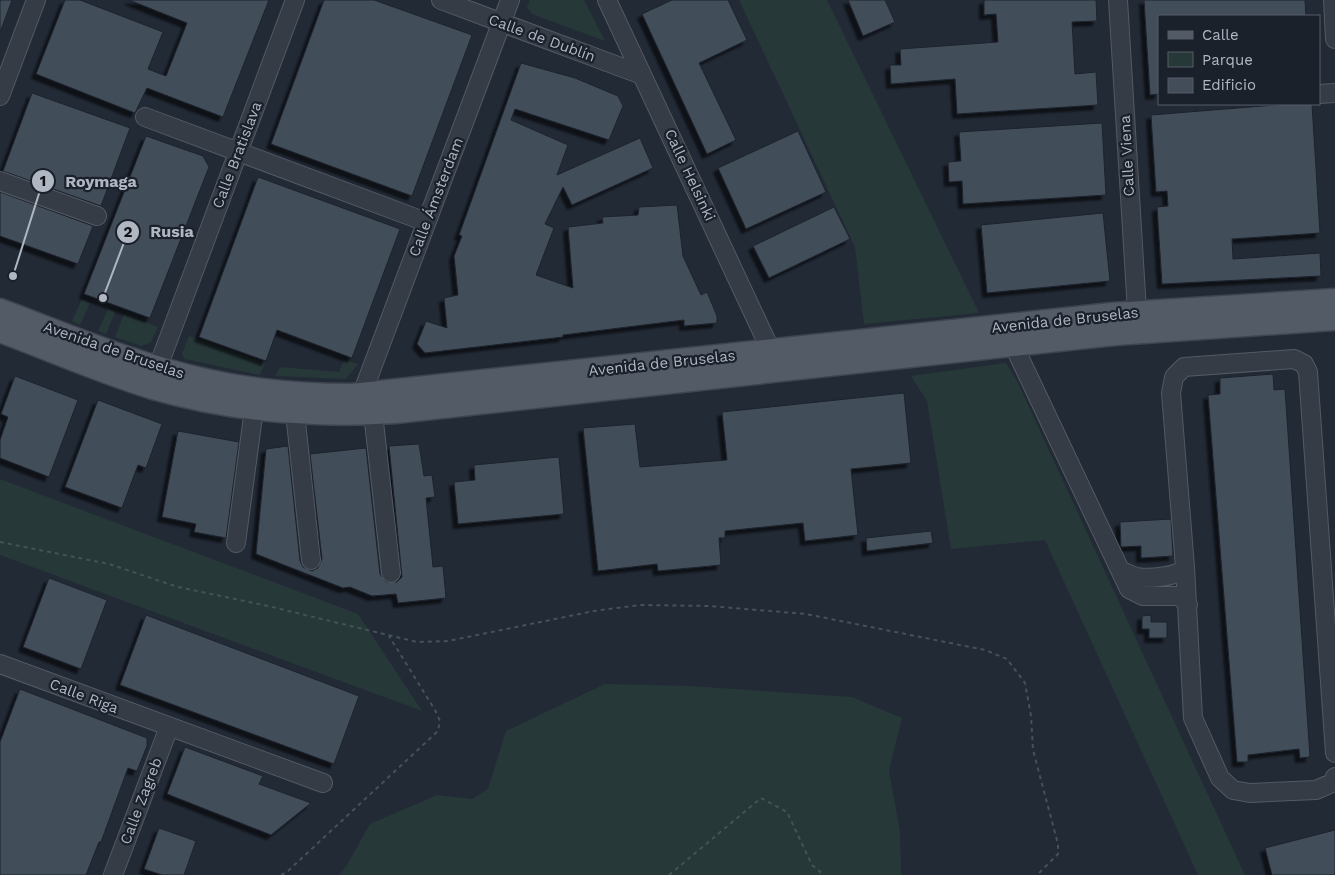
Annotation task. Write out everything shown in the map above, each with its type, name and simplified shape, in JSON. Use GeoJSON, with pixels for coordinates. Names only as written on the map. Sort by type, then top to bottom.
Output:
{"type":"FeatureCollection","features":[{"type":"Feature","properties":{"kind":"main road","name":"Avenida de Bruselas"},"geometry":{"type":"LineString","coordinates":[[0,310],[220,404],[295,413],[366,407],[1335,300]]}},
{"type":"Feature","properties":{"kind":"main road","name":"Avenida de Bruselas"},"geometry":{"type":"LineString","coordinates":[[1137,322],[1335,319]]}},
{"type":"Feature","properties":{"kind":"main road","name":"Avenida de Bruselas"},"geometry":{"type":"LineString","coordinates":[[0,331],[154,377],[204,380],[267,390],[309,394],[366,407]]}},
{"type":"Feature","properties":{"kind":"street"},"geometry":{"type":"LineString","coordinates":[[0,96],[4,72],[36,0]]}},
{"type":"Feature","properties":{"kind":"street","name":"Calle Bratislava"},"geometry":{"type":"LineString","coordinates":[[154,377],[295,0]]}},
{"type":"Feature","properties":{"kind":"street","name":"Calle de Dublín"},"geometry":{"type":"LineString","coordinates":[[441,0],[642,75]]}},
{"type":"Feature","properties":{"kind":"street","name":"Calle Ámsterdam"},"geometry":{"type":"LineString","coordinates":[[366,407],[426,222],[510,0]]}},
{"type":"Feature","properties":{"kind":"street","name":"Calle Helsinki"},"geometry":{"type":"LineString","coordinates":[[607,0],[772,361]]}},
{"type":"Feature","properties":{"kind":"street","name":"Calle Viena"},"geometry":{"type":"LineString","coordinates":[[1118,0],[1137,322]]}},
{"type":"Feature","properties":{"kind":"street"},"geometry":{"type":"LineString","coordinates":[[1333,0],[1335,39]]}},
{"type":"Feature","properties":{"kind":"street"},"geometry":{"type":"LineString","coordinates":[[1320,94],[1335,93]]}},
{"type":"Feature","properties":{"kind":"street"},"geometry":{"type":"LineString","coordinates":[[144,117],[426,222]]}},
{"type":"Feature","properties":{"kind":"street"},"geometry":{"type":"LineString","coordinates":[[0,182],[97,216]]}},
{"type":"Feature","properties":{"kind":"street"},"geometry":{"type":"LineString","coordinates":[[1012,335],[1130,589],[1135,594],[1144,596],[1180,596],[1188,605]]}},
{"type":"Feature","properties":{"kind":"street"},"geometry":{"type":"LineString","coordinates":[[1335,753],[1308,372],[1304,364],[1294,359],[1201,364],[1184,367],[1174,377],[1171,393],[1188,605],[1193,718],[1220,778],[1233,790],[1250,793],[1316,790],[1332,783],[1335,777]]}},
{"type":"Feature","properties":{"kind":"street"},"geometry":{"type":"LineString","coordinates":[[366,407],[391,573]]}},
{"type":"Feature","properties":{"kind":"street"},"geometry":{"type":"LineString","coordinates":[[236,543],[254,409]]}},
{"type":"Feature","properties":{"kind":"street"},"geometry":{"type":"LineString","coordinates":[[295,413],[311,560]]}},
{"type":"Feature","properties":{"kind":"street"},"geometry":{"type":"LineString","coordinates":[[1124,576],[1138,577],[1157,569],[1178,575],[1183,572],[1185,567]]}},
{"type":"Feature","properties":{"kind":"street","name":"Calle Riga"},"geometry":{"type":"LineString","coordinates":[[2,670],[169,727],[323,783]]}},
{"type":"Feature","properties":{"kind":"street","name":"Calle Zagreb"},"geometry":{"type":"LineString","coordinates":[[113,875],[169,727]]}},
{"type":"Feature","properties":{"kind":"path"},"geometry":{"type":"LineString","coordinates":[[0,542],[109,564],[178,587],[417,642],[448,641],[594,611],[640,606],[709,606],[806,614],[985,650],[1007,659],[1024,683],[1031,716],[1033,750],[1058,844],[1058,854],[1037,875]]}},
{"type":"Feature","properties":{"kind":"path"},"geometry":{"type":"LineString","coordinates":[[281,875],[288,871],[400,769],[438,730],[440,721],[435,710],[388,635]]}},
{"type":"Feature","properties":{"kind":"path"},"geometry":{"type":"LineString","coordinates":[[668,875],[761,798],[787,812],[812,865],[824,875]]}},
{"type":"Feature","properties":{"kind":"green space"},"geometry":{"type":"Polygon","coordinates":[[[530,0],[584,0],[605,41],[532,14],[527,7],[530,0]]]}},
{"type":"Feature","properties":{"kind":"green space"},"geometry":{"type":"Polygon","coordinates":[[[739,0],[827,0],[979,313],[864,324],[855,247],[739,0]]]}},
{"type":"Feature","properties":{"kind":"green space"},"geometry":{"type":"Polygon","coordinates":[[[82,299],[90,303],[80,325],[72,321],[82,299]]]}},
{"type":"Feature","properties":{"kind":"green space"},"geometry":{"type":"Polygon","coordinates":[[[108,309],[115,312],[106,334],[98,331],[108,309]]]}},
{"type":"Feature","properties":{"kind":"green space"},"geometry":{"type":"Polygon","coordinates":[[[124,314],[158,327],[151,342],[142,346],[115,337],[124,314]]]}},
{"type":"Feature","properties":{"kind":"green space"},"geometry":{"type":"Polygon","coordinates":[[[189,336],[265,363],[260,375],[185,359],[182,354],[189,336]]]}},
{"type":"Feature","properties":{"kind":"green space"},"geometry":{"type":"Polygon","coordinates":[[[344,360],[358,364],[346,379],[275,376],[280,367],[339,372],[344,360]]]}},
{"type":"Feature","properties":{"kind":"green space"},"geometry":{"type":"Polygon","coordinates":[[[1006,363],[1017,381],[1245,875],[1198,875],[1045,540],[951,549],[927,401],[911,376],[1006,363]]]}},
{"type":"Feature","properties":{"kind":"green space"},"geometry":{"type":"Polygon","coordinates":[[[0,479],[358,614],[422,711],[0,555],[0,479]]]}},
{"type":"Feature","properties":{"kind":"green space"},"geometry":{"type":"Polygon","coordinates":[[[605,684],[690,686],[852,697],[902,718],[889,770],[900,832],[901,875],[339,875],[347,865],[370,824],[437,795],[472,799],[488,789],[506,731],[605,684]]]}},
{"type":"Feature","properties":{"kind":"building"},"geometry":{"type":"Polygon","coordinates":[[[0,0],[12,0],[1,30],[0,30],[0,0]]]}},
{"type":"Feature","properties":{"kind":"building"},"geometry":{"type":"Polygon","coordinates":[[[65,0],[80,0],[163,32],[148,69],[166,76],[187,23],[129,0],[269,0],[223,117],[147,88],[135,113],[36,74],[65,0]]]}},
{"type":"Feature","properties":{"kind":"building"},"geometry":{"type":"Polygon","coordinates":[[[324,0],[374,0],[472,35],[412,196],[271,144],[324,0]]]}},
{"type":"Feature","properties":{"kind":"building"},"geometry":{"type":"Polygon","coordinates":[[[672,0],[728,0],[747,40],[699,63],[736,140],[707,154],[642,14],[672,0]]]}},
{"type":"Feature","properties":{"kind":"building"},"geometry":{"type":"Polygon","coordinates":[[[848,0],[885,0],[895,22],[863,36],[848,0]]]}},
{"type":"Feature","properties":{"kind":"building"},"geometry":{"type":"Polygon","coordinates":[[[984,0],[1096,0],[1097,21],[1072,22],[1075,74],[1096,72],[1098,105],[957,114],[955,79],[891,84],[890,65],[901,65],[900,49],[998,42],[996,14],[984,15],[984,0]]]}},
{"type":"Feature","properties":{"kind":"building"},"geometry":{"type":"Polygon","coordinates":[[[1144,0],[1305,0],[1306,15],[1158,15],[1158,94],[1150,95],[1144,0]]]}},
{"type":"Feature","properties":{"kind":"building"},"geometry":{"type":"Polygon","coordinates":[[[521,63],[575,78],[618,96],[623,106],[609,140],[515,109],[511,120],[568,145],[557,175],[640,138],[653,168],[572,205],[563,187],[545,224],[554,228],[536,275],[573,288],[568,227],[603,223],[602,217],[638,215],[639,207],[677,205],[683,256],[701,295],[707,292],[717,316],[717,323],[684,326],[684,320],[563,335],[563,337],[425,353],[417,344],[426,321],[447,328],[444,298],[458,295],[454,256],[462,236],[459,235],[521,63]]]}},
{"type":"Feature","properties":{"kind":"building"},"geometry":{"type":"Polygon","coordinates":[[[32,93],[130,128],[101,206],[3,171],[32,93]]]}},
{"type":"Feature","properties":{"kind":"building"},"geometry":{"type":"Polygon","coordinates":[[[1276,105],[1312,105],[1320,233],[1232,239],[1233,259],[1320,253],[1321,276],[1162,284],[1157,207],[1168,206],[1167,191],[1156,192],[1151,115],[1276,105]]]}},
{"type":"Feature","properties":{"kind":"building"},"geometry":{"type":"Polygon","coordinates":[[[1102,123],[1106,195],[963,204],[962,181],[949,182],[948,162],[961,161],[959,132],[1102,123]]]}},
{"type":"Feature","properties":{"kind":"building"},"geometry":{"type":"Polygon","coordinates":[[[798,131],[826,192],[746,229],[718,168],[798,131]]]}},
{"type":"Feature","properties":{"kind":"building"},"geometry":{"type":"Polygon","coordinates":[[[146,136],[203,156],[209,167],[150,318],[84,294],[146,136]]]}},
{"type":"Feature","properties":{"kind":"building"},"geometry":{"type":"Polygon","coordinates":[[[258,177],[400,229],[352,358],[277,330],[266,361],[199,337],[258,177]]]}},
{"type":"Feature","properties":{"kind":"building"},"geometry":{"type":"Polygon","coordinates":[[[0,192],[93,226],[78,264],[0,236],[0,192]]]}},
{"type":"Feature","properties":{"kind":"building"},"geometry":{"type":"Polygon","coordinates":[[[834,207],[850,239],[769,278],[753,246],[834,207]]]}},
{"type":"Feature","properties":{"kind":"building"},"geometry":{"type":"Polygon","coordinates":[[[1103,213],[1110,281],[987,293],[981,225],[1103,213]]]}},
{"type":"Feature","properties":{"kind":"building"},"geometry":{"type":"Polygon","coordinates":[[[1273,374],[1274,390],[1285,389],[1310,757],[1300,758],[1299,749],[1248,755],[1248,762],[1237,762],[1208,395],[1220,394],[1220,378],[1273,374]]]}},
{"type":"Feature","properties":{"kind":"building"},"geometry":{"type":"Polygon","coordinates":[[[15,376],[78,400],[49,477],[0,458],[0,440],[8,417],[1,414],[15,376]]]}},
{"type":"Feature","properties":{"kind":"building"},"geometry":{"type":"Polygon","coordinates":[[[904,393],[911,463],[851,469],[858,535],[805,541],[803,523],[725,531],[725,538],[719,538],[721,565],[658,571],[657,564],[598,571],[583,428],[635,424],[640,467],[727,460],[722,412],[904,393]]]}},
{"type":"Feature","properties":{"kind":"building"},"geometry":{"type":"Polygon","coordinates":[[[98,400],[162,424],[146,468],[138,465],[122,508],[65,487],[98,400]]]}},
{"type":"Feature","properties":{"kind":"building"},"geometry":{"type":"Polygon","coordinates":[[[178,431],[239,442],[226,538],[194,532],[196,524],[162,517],[178,431]]]}},
{"type":"Feature","properties":{"kind":"building"},"geometry":{"type":"Polygon","coordinates":[[[419,444],[424,476],[432,475],[435,497],[426,498],[433,567],[443,566],[446,598],[398,603],[396,594],[372,596],[350,587],[343,588],[256,554],[266,449],[288,446],[300,561],[303,567],[312,571],[318,568],[322,559],[310,454],[366,448],[380,574],[386,582],[397,582],[402,577],[389,446],[419,444]]]}},
{"type":"Feature","properties":{"kind":"building"},"geometry":{"type":"Polygon","coordinates":[[[559,457],[564,514],[458,524],[454,482],[475,480],[474,465],[559,457]]]}},
{"type":"Feature","properties":{"kind":"building"},"geometry":{"type":"Polygon","coordinates":[[[1171,519],[1173,556],[1141,558],[1141,546],[1121,547],[1120,522],[1171,519]]]}},
{"type":"Feature","properties":{"kind":"building"},"geometry":{"type":"Polygon","coordinates":[[[931,531],[933,543],[867,551],[866,538],[931,531]]]}},
{"type":"Feature","properties":{"kind":"building"},"geometry":{"type":"Polygon","coordinates":[[[49,578],[107,600],[81,669],[23,647],[49,578]]]}},
{"type":"Feature","properties":{"kind":"building"},"geometry":{"type":"Polygon","coordinates":[[[146,615],[359,696],[334,764],[120,685],[146,615]]]}},
{"type":"Feature","properties":{"kind":"building"},"geometry":{"type":"Polygon","coordinates":[[[1151,615],[1151,622],[1167,622],[1167,638],[1149,638],[1149,629],[1142,629],[1142,616],[1151,615]]]}},
{"type":"Feature","properties":{"kind":"building"},"geometry":{"type":"Polygon","coordinates":[[[20,689],[147,738],[147,746],[137,771],[128,768],[101,842],[99,842],[86,875],[0,875],[0,742],[20,689]]]}},
{"type":"Feature","properties":{"kind":"building"},"geometry":{"type":"Polygon","coordinates":[[[185,747],[263,776],[259,784],[311,803],[271,835],[167,794],[185,747]]]}},
{"type":"Feature","properties":{"kind":"building"},"geometry":{"type":"Polygon","coordinates":[[[159,828],[196,841],[184,875],[162,875],[144,869],[159,828]]]}},
{"type":"Feature","properties":{"kind":"building"},"geometry":{"type":"Polygon","coordinates":[[[1335,830],[1335,875],[1272,875],[1265,848],[1335,830]]]}},
{"type":"Feature","properties":{"kind":"place","name":"Roymaga"},"geometry":{"type":"Point","coordinates":[13,276]}},
{"type":"Feature","properties":{"kind":"place","name":"Rusia"},"geometry":{"type":"Point","coordinates":[103,298]}}]}
